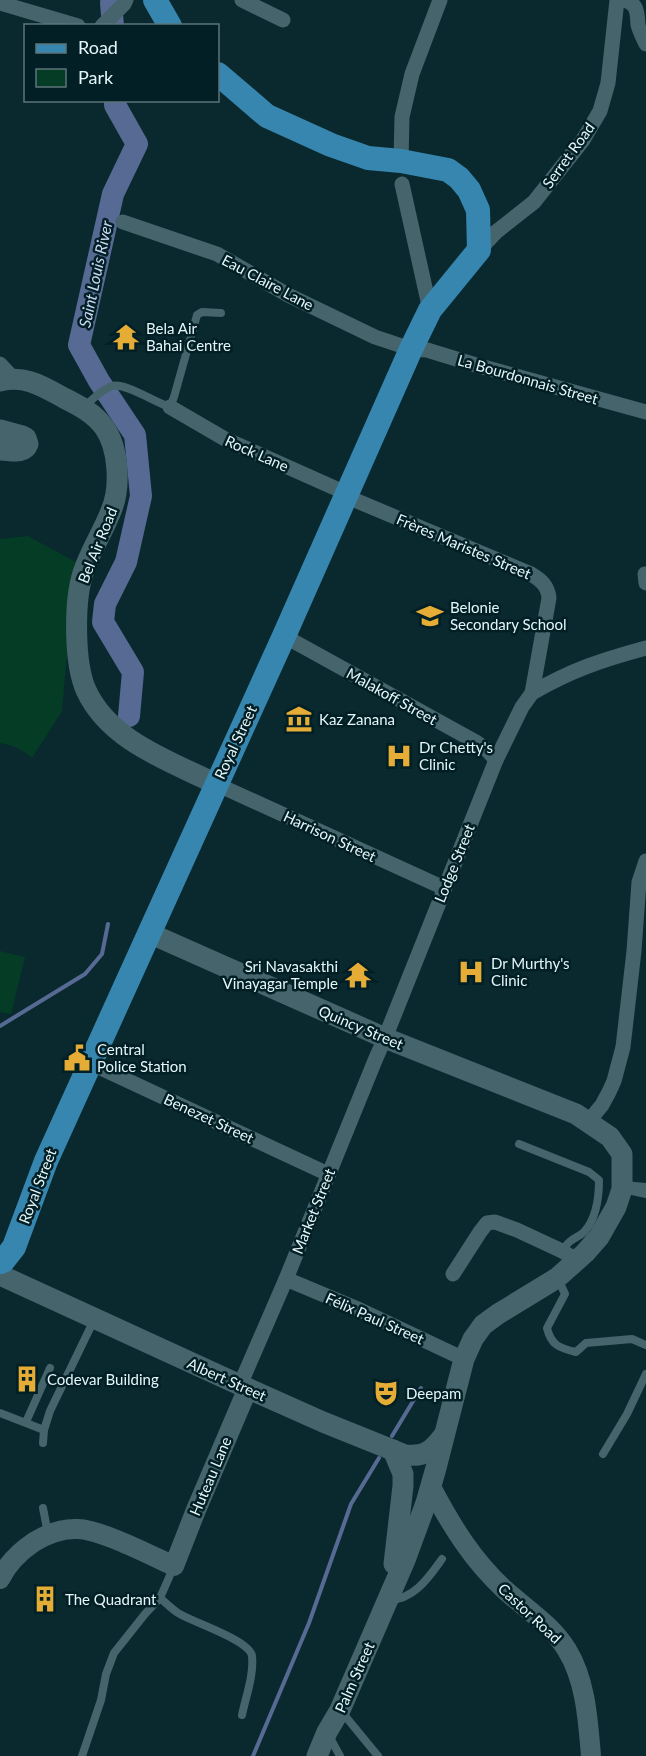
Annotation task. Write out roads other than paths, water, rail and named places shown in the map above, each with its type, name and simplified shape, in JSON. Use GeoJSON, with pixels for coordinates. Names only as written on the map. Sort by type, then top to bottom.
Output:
{"type":"FeatureCollection","features":[{"type":"Feature","properties":{"kind":"main road"},"geometry":{"type":"LineString","coordinates":[[155,0],[169,24]]}},
{"type":"Feature","properties":{"kind":"main road"},"geometry":{"type":"LineString","coordinates":[[219,75],[267,116],[331,145],[401,173],[447,170],[459,178],[469,190],[478,210],[479,250]]}},
{"type":"Feature","properties":{"kind":"main road","name":"Royal Street"},"geometry":{"type":"LineString","coordinates":[[34,1290],[21,1278],[7,1255],[46,1161],[284,636],[411,349],[430,310],[479,250]]}},
{"type":"Feature","properties":{"kind":"main road","name":"Bel Air Road"},"geometry":{"type":"LineString","coordinates":[[4,374],[33,382],[83,408],[105,428],[112,444],[117,477],[112,509],[92,550],[80,583],[76,636],[78,665],[87,692],[115,729],[136,743],[216,783]]}},
{"type":"Feature","properties":{"kind":"main road"},"geometry":{"type":"LineString","coordinates":[[0,430],[26,438],[28,444],[23,451],[0,450]]}},
{"type":"Feature","properties":{"kind":"main road","name":"Quincy Street"},"geometry":{"type":"LineString","coordinates":[[149,933],[385,1038],[582,1118],[610,1137],[617,1146],[621,1154],[622,1187]]}},
{"type":"Feature","properties":{"kind":"main road","name":"Palm Street"},"geometry":{"type":"LineString","coordinates":[[317,1756],[340,1710],[405,1560],[431,1486],[464,1359],[473,1339],[483,1325],[498,1314],[557,1278],[569,1256],[599,1237],[616,1207],[622,1187]]}},
{"type":"Feature","properties":{"kind":"main road","name":"Albert Street"},"geometry":{"type":"LineString","coordinates":[[0,1275],[244,1387],[393,1450],[412,1471],[423,1510]]}},
{"type":"Feature","properties":{"kind":"main road"},"geometry":{"type":"LineString","coordinates":[[393,1450],[415,1456],[426,1453],[435,1447],[444,1434]]}},
{"type":"Feature","properties":{"kind":"main road"},"geometry":{"type":"LineString","coordinates":[[388,1599],[403,1486],[403,1474],[393,1450]]}},
{"type":"Feature","properties":{"kind":"street"},"geometry":{"type":"LineString","coordinates":[[242,0],[283,20]]}},
{"type":"Feature","properties":{"kind":"street"},"geometry":{"type":"LineString","coordinates":[[430,310],[401,173],[402,117],[412,74],[440,0]]}},
{"type":"Feature","properties":{"kind":"street","name":"Serret Road"},"geometry":{"type":"LineString","coordinates":[[479,250],[496,232],[534,202],[583,140],[600,111],[608,83],[617,0]]}},
{"type":"Feature","properties":{"kind":"street"},"geometry":{"type":"LineString","coordinates":[[624,0],[630,2],[638,13],[638,24],[646,44]]}},
{"type":"Feature","properties":{"kind":"street"},"geometry":{"type":"LineString","coordinates":[[104,24],[125,2]]}},
{"type":"Feature","properties":{"kind":"street"},"geometry":{"type":"LineString","coordinates":[[0,3],[71,24]]}},
{"type":"Feature","properties":{"kind":"street","name":"Eau Claire Lane"},"geometry":{"type":"LineString","coordinates":[[123,222],[217,254],[288,295],[375,336],[411,349]]}},
{"type":"Feature","properties":{"kind":"street","name":"La Bourdonnais Street"},"geometry":{"type":"LineString","coordinates":[[411,349],[427,350],[646,412]]}},
{"type":"Feature","properties":{"kind":"street","name":"Rock Lane"},"geometry":{"type":"LineString","coordinates":[[170,407],[225,439],[346,494]]}},
{"type":"Feature","properties":{"kind":"street","name":"Frères Maristes Street"},"geometry":{"type":"LineString","coordinates":[[346,494],[531,574],[545,585],[549,591],[549,598],[532,693]]}},
{"type":"Feature","properties":{"kind":"street","name":"Malakoff Street"},"geometry":{"type":"LineString","coordinates":[[284,636],[476,742],[496,760]]}},
{"type":"Feature","properties":{"kind":"street"},"geometry":{"type":"LineString","coordinates":[[532,693],[557,678],[597,661],[646,648]]}},
{"type":"Feature","properties":{"kind":"street","name":"Lodge Street"},"geometry":{"type":"LineString","coordinates":[[385,1038],[496,760],[522,707],[532,693]]}},
{"type":"Feature","properties":{"kind":"street","name":"Harrison Street"},"geometry":{"type":"LineString","coordinates":[[216,783],[444,888]]}},
{"type":"Feature","properties":{"kind":"street"},"geometry":{"type":"LineString","coordinates":[[582,1118],[602,1105],[619,1065],[640,950],[639,882],[646,861]]}},
{"type":"Feature","properties":{"kind":"street","name":"Market Street"},"geometry":{"type":"LineString","coordinates":[[244,1387],[328,1174],[385,1038]]}},
{"type":"Feature","properties":{"kind":"street","name":"Benezet Street"},"geometry":{"type":"LineString","coordinates":[[90,1063],[328,1174]]}},
{"type":"Feature","properties":{"kind":"street"},"geometry":{"type":"LineString","coordinates":[[453,1274],[487,1223],[500,1223],[569,1256]]}},
{"type":"Feature","properties":{"kind":"street","name":"Félix Paul Street"},"geometry":{"type":"LineString","coordinates":[[286,1279],[360,1310],[464,1359]]}},
{"type":"Feature","properties":{"kind":"street","name":"Huteau Lane"},"geometry":{"type":"LineString","coordinates":[[174,1566],[244,1387]]}},
{"type":"Feature","properties":{"kind":"street","name":"Castor Road"},"geometry":{"type":"LineString","coordinates":[[431,1486],[464,1544],[504,1589],[556,1634],[568,1651],[580,1679],[588,1718],[591,1756]]}},
{"type":"Feature","properties":{"kind":"street"},"geometry":{"type":"LineString","coordinates":[[2,1570],[22,1550],[48,1534],[78,1529],[104,1535],[174,1566]]}},
{"type":"Feature","properties":{"kind":"lane"},"geometry":{"type":"LineString","coordinates":[[83,408],[100,393],[112,386],[120,385],[160,405],[170,407],[197,315],[202,312],[221,313]]}},
{"type":"Feature","properties":{"kind":"lane"},"geometry":{"type":"LineString","coordinates":[[519,1144],[590,1172],[599,1180],[598,1196],[590,1224],[577,1238],[571,1240],[569,1256]]}},
{"type":"Feature","properties":{"kind":"lane"},"geometry":{"type":"LineString","coordinates":[[622,1187],[646,1186]]}},
{"type":"Feature","properties":{"kind":"lane"},"geometry":{"type":"LineString","coordinates":[[622,1187],[646,1194]]}},
{"type":"Feature","properties":{"kind":"lane"},"geometry":{"type":"LineString","coordinates":[[557,1278],[566,1294],[547,1328],[549,1338],[561,1348],[576,1352],[586,1343],[632,1339],[646,1345]]}},
{"type":"Feature","properties":{"kind":"lane"},"geometry":{"type":"LineString","coordinates":[[43,1443],[44,1430],[50,1411],[95,1318]]}},
{"type":"Feature","properties":{"kind":"lane"},"geometry":{"type":"LineString","coordinates":[[26,1422],[50,1368]]}},
{"type":"Feature","properties":{"kind":"lane"},"geometry":{"type":"LineString","coordinates":[[603,1454],[627,1414],[646,1374]]}},
{"type":"Feature","properties":{"kind":"lane"},"geometry":{"type":"LineString","coordinates":[[0,1413],[44,1430]]}},
{"type":"Feature","properties":{"kind":"lane"},"geometry":{"type":"LineString","coordinates":[[43,1508],[48,1534]]}},
{"type":"Feature","properties":{"kind":"lane"},"geometry":{"type":"LineString","coordinates":[[388,1599],[398,1600],[411,1594],[442,1559]]}},
{"type":"Feature","properties":{"kind":"lane"},"geometry":{"type":"LineString","coordinates":[[82,1756],[101,1700],[108,1665],[114,1653],[160,1598],[174,1566]]}},
{"type":"Feature","properties":{"kind":"lane"},"geometry":{"type":"LineString","coordinates":[[160,1598],[179,1614],[209,1626],[248,1647],[252,1654],[251,1672],[242,1715]]}},
{"type":"Feature","properties":{"kind":"lane"},"geometry":{"type":"LineString","coordinates":[[340,1710],[378,1756]]}},
{"type":"Feature","properties":{"kind":"lane"},"geometry":{"type":"LineString","coordinates":[[327,1732],[340,1756]]}},
{"type":"Feature","properties":{"kind":"waterway","name":"Saint Louis River"},"geometry":{"type":"LineString","coordinates":[[112,0],[113,24]]}},
{"type":"Feature","properties":{"kind":"waterway","name":"Saint Louis River"},"geometry":{"type":"LineString","coordinates":[[115,102],[137,144],[113,194],[79,345],[99,381],[135,435],[141,496],[126,562],[105,604],[103,622],[133,672],[129,716]]}},
{"type":"Feature","properties":{"kind":"waterway","name":"Saint Louis River"},"geometry":{"type":"LineString","coordinates":[[0,1026],[85,974],[102,954],[108,924]]}},
{"type":"Feature","properties":{"kind":"waterway"},"geometry":{"type":"LineString","coordinates":[[392,1436],[421,1388]]}},
{"type":"Feature","properties":{"kind":"waterway"},"geometry":{"type":"LineString","coordinates":[[253,1756],[309,1623],[351,1504],[379,1458]]}},
{"type":"Feature","properties":{"kind":"place","name":"Bela Air Bahai Centre"},"geometry":{"type":"Point","coordinates":[126,337]}},
{"type":"Feature","properties":{"kind":"place","name":"Belonie Secondary School"},"geometry":{"type":"Point","coordinates":[430,616]}},
{"type":"Feature","properties":{"kind":"place","name":"Kaz Zanana"},"geometry":{"type":"Point","coordinates":[299,719]}},
{"type":"Feature","properties":{"kind":"place","name":"Dr Chetty's Clinic"},"geometry":{"type":"Point","coordinates":[399,756]}},
{"type":"Feature","properties":{"kind":"place","name":"Dr Murthy's Clinic"},"geometry":{"type":"Point","coordinates":[471,972]}},
{"type":"Feature","properties":{"kind":"place","name":"Sri Navasakthi Vinayagar Temple"},"geometry":{"type":"Point","coordinates":[358,975]}},
{"type":"Feature","properties":{"kind":"place","name":"Central Police Station"},"geometry":{"type":"Point","coordinates":[77,1058]}},
{"type":"Feature","properties":{"kind":"place","name":"Codevar Building"},"geometry":{"type":"Point","coordinates":[27,1379]}},
{"type":"Feature","properties":{"kind":"place","name":"Deepam"},"geometry":{"type":"Point","coordinates":[386,1393]}},
{"type":"Feature","properties":{"kind":"place","name":"The Quadrant"},"geometry":{"type":"Point","coordinates":[45,1599]}}]}
